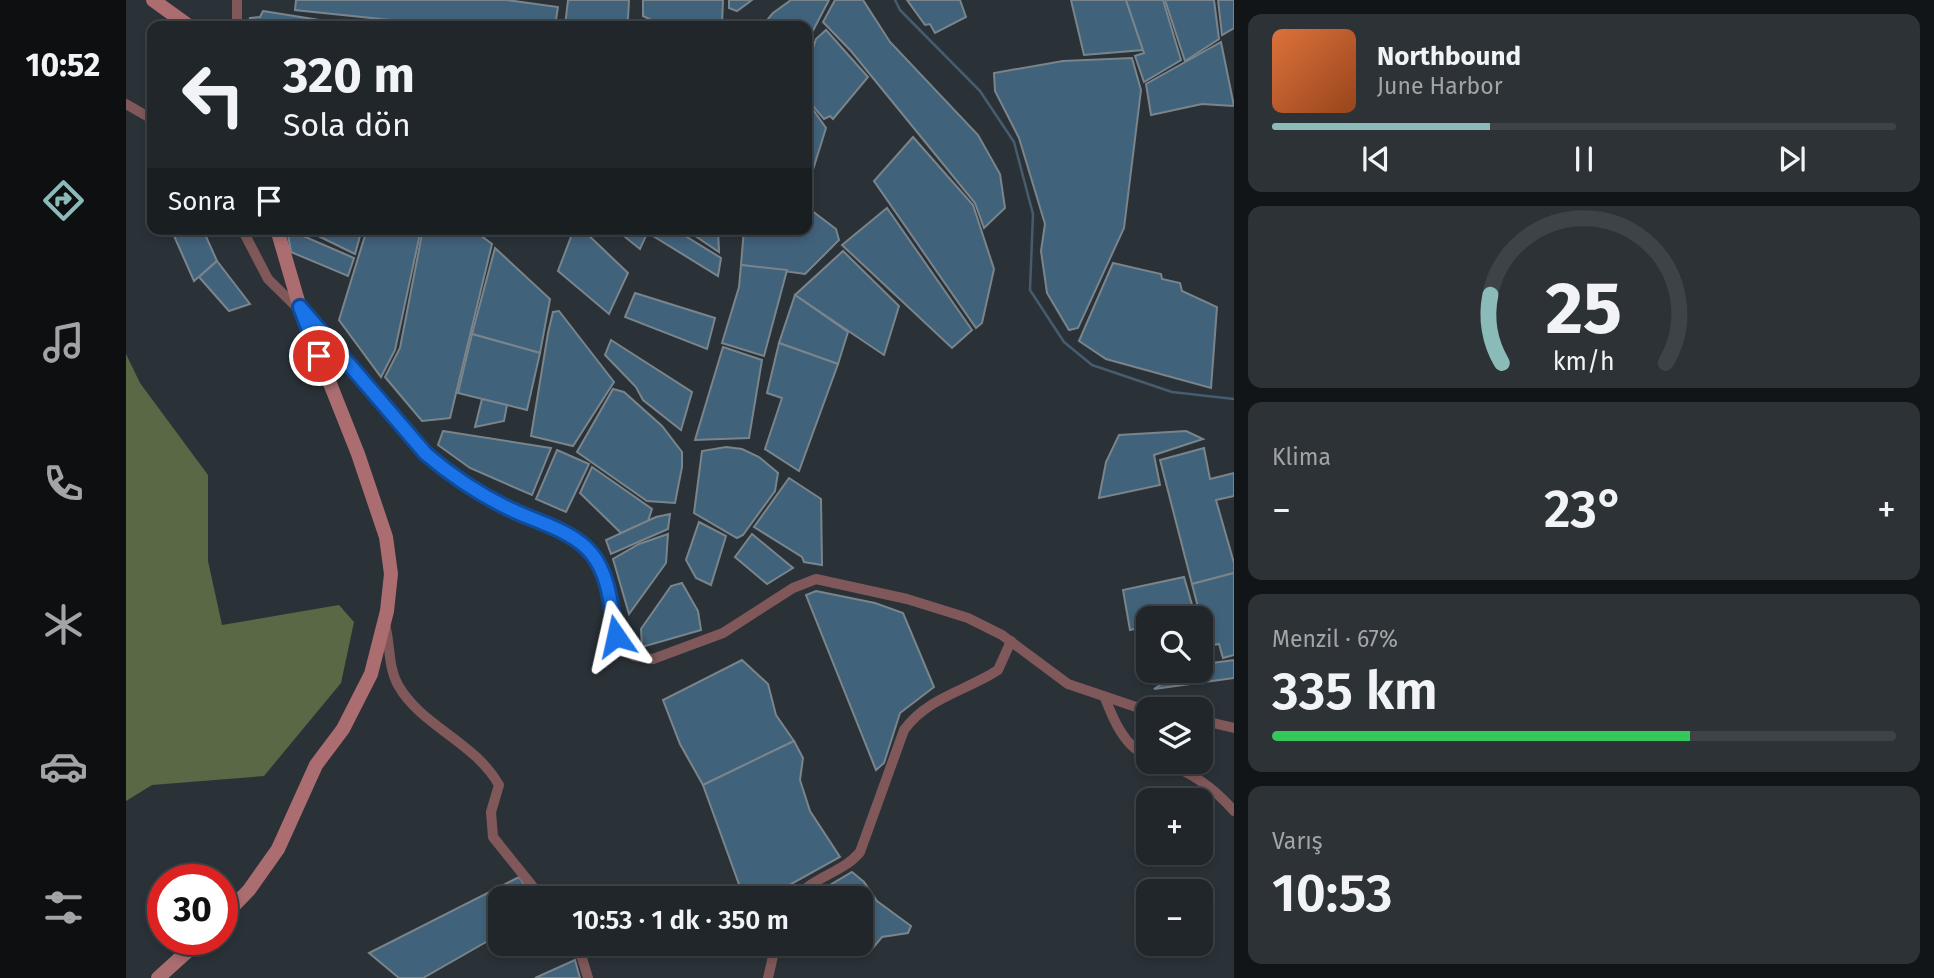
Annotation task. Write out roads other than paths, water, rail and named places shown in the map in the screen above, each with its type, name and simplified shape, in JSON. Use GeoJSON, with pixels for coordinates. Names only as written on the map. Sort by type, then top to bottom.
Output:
{"type":"FeatureCollection","features":[{"type":"Feature","properties":{"kind":"street"},"geometry":{"type":"LineString","coordinates":[[153,0],[182,21]]}},
{"type":"Feature","properties":{"kind":"street"},"geometry":{"type":"LineString","coordinates":[[237,0],[237,21]]}},
{"type":"Feature","properties":{"kind":"street"},"geometry":{"type":"LineString","coordinates":[[126,104],[147,116]]}},
{"type":"Feature","properties":{"kind":"street"},"geometry":{"type":"LineString","coordinates":[[245,235],[268,279],[300,307],[426,454],[474,491],[574,539],[591,552],[606,579],[616,636],[622,648],[634,656],[653,659],[723,634],[793,588],[816,579],[907,599],[968,618],[1011,641],[1068,684],[1136,707]]}},
{"type":"Feature","properties":{"kind":"street"},"geometry":{"type":"LineString","coordinates":[[238,901],[278,849],[316,765],[342,729],[371,674],[384,621],[391,574],[386,537],[358,454],[300,307],[279,235]]}},
{"type":"Feature","properties":{"kind":"street"},"geometry":{"type":"LineString","coordinates":[[384,621],[390,641],[390,666],[408,701],[461,742],[493,773],[499,785],[491,812],[492,837],[532,886]]}},
{"type":"Feature","properties":{"kind":"street"},"geometry":{"type":"LineString","coordinates":[[810,886],[851,863],[860,852],[904,730],[913,718],[965,685],[998,670],[1011,641]]}},
{"type":"Feature","properties":{"kind":"street"},"geometry":{"type":"LineString","coordinates":[[1105,698],[1112,717],[1128,741],[1136,747]]}},
{"type":"Feature","properties":{"kind":"street"},"geometry":{"type":"LineString","coordinates":[[1213,723],[1234,728]]}},
{"type":"Feature","properties":{"kind":"street"},"geometry":{"type":"LineString","coordinates":[[1191,774],[1216,790],[1234,811]]}},
{"type":"Feature","properties":{"kind":"street"},"geometry":{"type":"LineString","coordinates":[[158,978],[183,955]]}},
{"type":"Feature","properties":{"kind":"street"},"geometry":{"type":"LineString","coordinates":[[579,956],[588,978]]}},
{"type":"Feature","properties":{"kind":"street"},"geometry":{"type":"LineString","coordinates":[[768,978],[773,956]]}},
{"type":"Feature","properties":{"kind":"waterway"},"geometry":{"type":"LineString","coordinates":[[895,0],[900,10],[980,91],[1014,142],[1033,214],[1030,290],[1064,342],[1092,365],[1172,392],[1234,399]]}}]}
